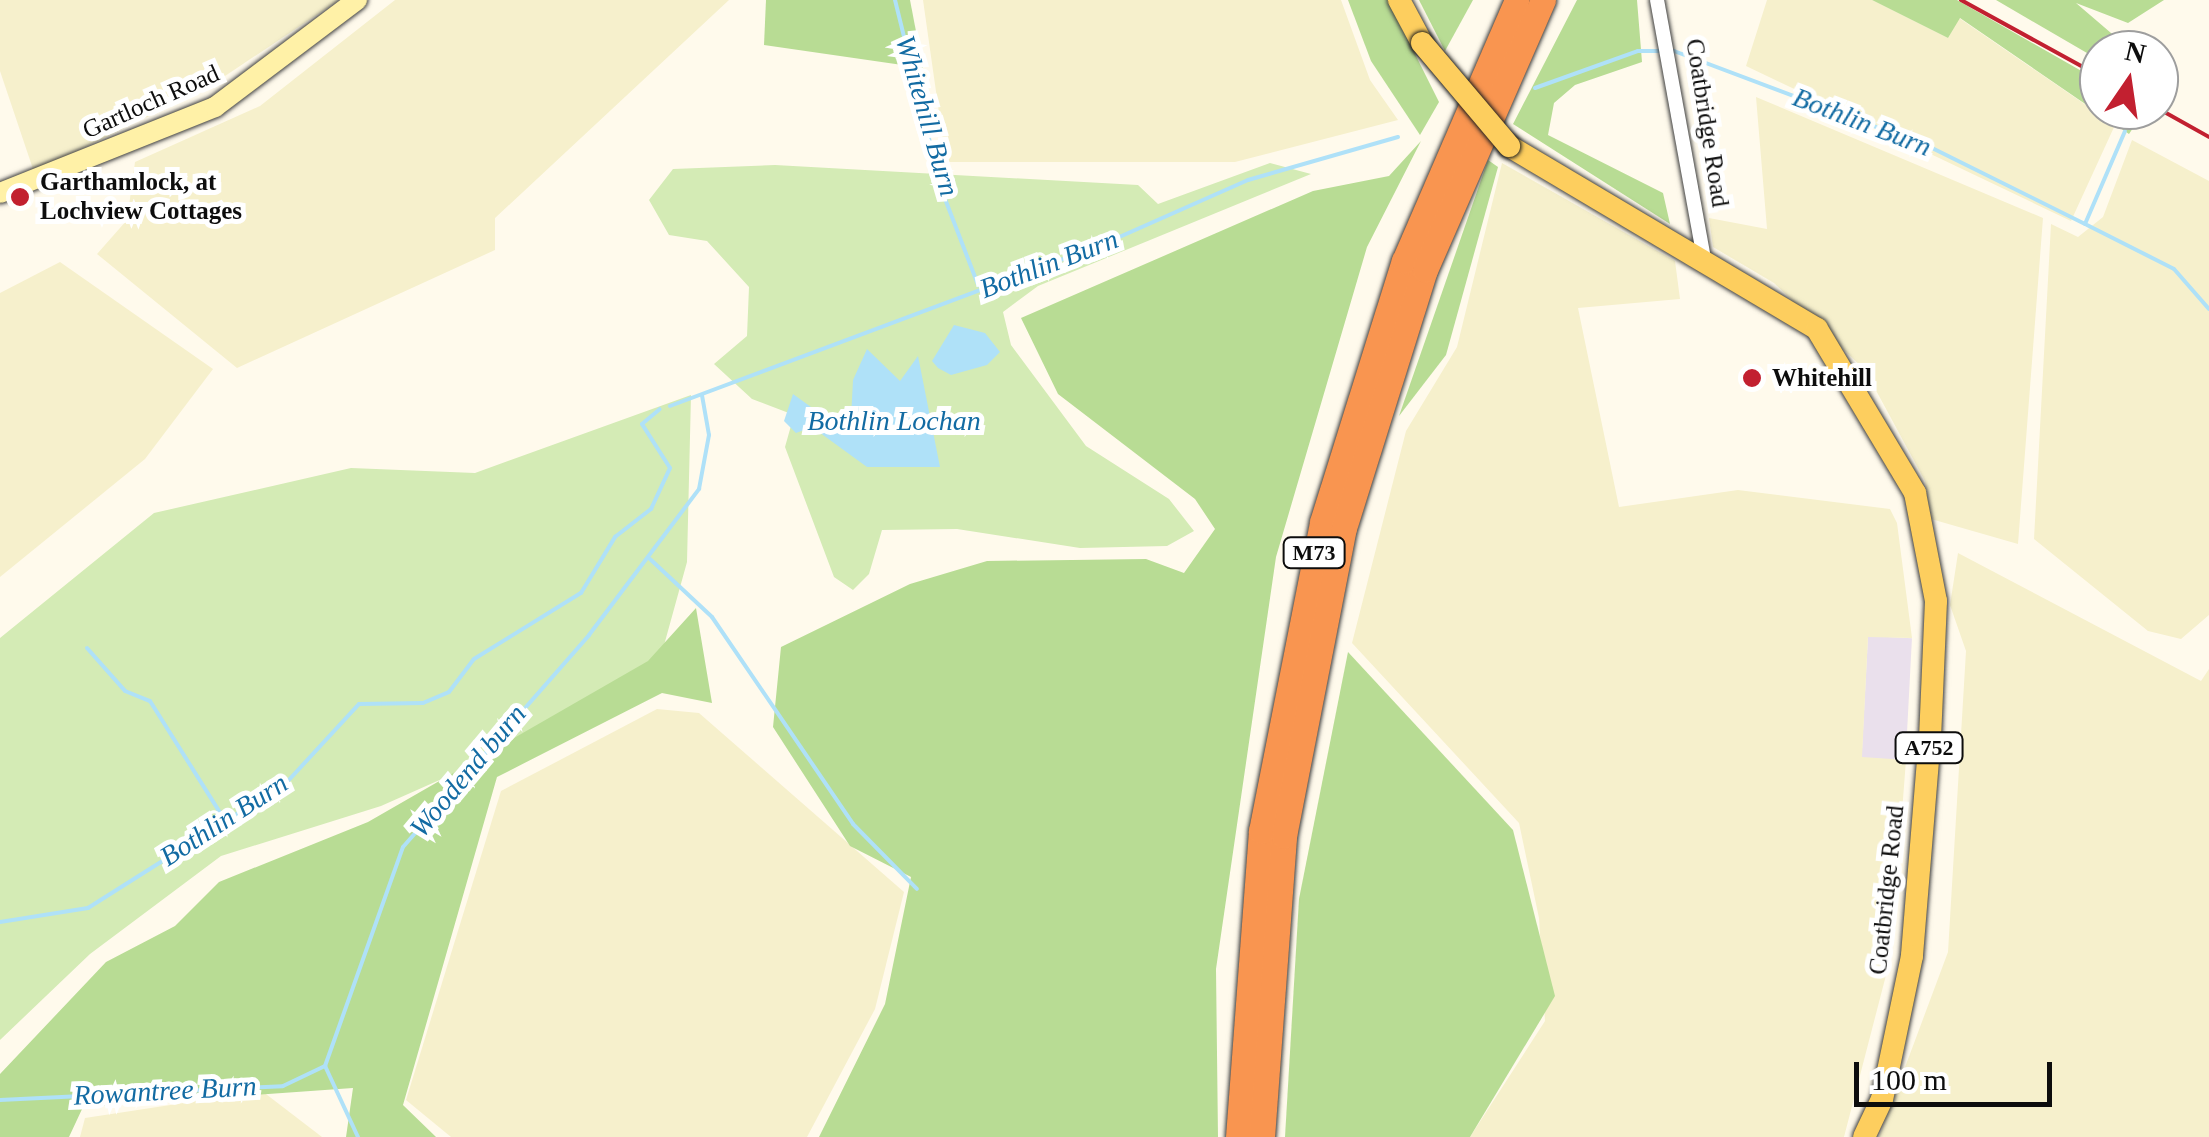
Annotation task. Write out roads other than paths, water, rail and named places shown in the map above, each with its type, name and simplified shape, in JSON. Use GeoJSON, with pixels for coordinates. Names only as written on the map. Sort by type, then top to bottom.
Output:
{"type":"FeatureCollection","features":[{"type":"Feature","properties":{"kind":"highway","name":"M73"},"geometry":{"type":"LineString","coordinates":[[1238,1137],[1261,830],[1322,522],[1404,261],[1516,0]]}},
{"type":"Feature","properties":{"kind":"highway","name":"M73"},"geometry":{"type":"LineString","coordinates":[[1262,1137],[1284,836],[1340,545],[1425,270],[1544,0]]}},
{"type":"Feature","properties":{"kind":"main road","name":"Gartloch Road"},"geometry":{"type":"LineString","coordinates":[[0,193],[216,106],[357,0]]}},
{"type":"Feature","properties":{"kind":"main road","name":"Coatbridge Road"},"geometry":{"type":"LineString","coordinates":[[1399,0],[1422,43],[1510,146],[1703,254],[1817,328],[1850,370],[1915,492],[1936,601],[1912,956],[1882,1099],[1864,1137]]}},
{"type":"Feature","properties":{"kind":"street","name":"Coatbridge Road"},"geometry":{"type":"LineString","coordinates":[[1657,0],[1703,254]]}},
{"type":"Feature","properties":{"kind":"water"},"geometry":{"type":"Polygon","coordinates":[[[954,325],[985,333],[1000,352],[987,365],[951,375],[938,368],[932,361],[954,325]]]}},
{"type":"Feature","properties":{"kind":"water","name":"Bothlin Lochan"},"geometry":{"type":"Polygon","coordinates":[[[867,349],[900,381],[918,356],[940,467],[867,467],[812,427],[796,433],[784,421],[793,394],[829,420],[851,418],[853,380],[867,349]]]}},
{"type":"Feature","properties":{"kind":"waterway","name":"Whitehill Burn"},"geometry":{"type":"LineString","coordinates":[[895,0],[942,191],[978,285]]}},
{"type":"Feature","properties":{"kind":"waterway","name":"Bothlin Burn"},"geometry":{"type":"LineString","coordinates":[[1535,88],[1638,51],[1674,51],[1930,147],[2085,224],[2125,131]]}},
{"type":"Feature","properties":{"kind":"waterway","name":"Bothlin Burn"},"geometry":{"type":"LineString","coordinates":[[670,406],[1099,246],[1248,180],[1398,137]]}},
{"type":"Feature","properties":{"kind":"waterway"},"geometry":{"type":"LineString","coordinates":[[2087,225],[2174,269],[2209,309]]}},
{"type":"Feature","properties":{"kind":"waterway","name":"Woodend burn"},"geometry":{"type":"LineString","coordinates":[[358,1137],[325,1066],[403,847],[589,635],[699,489],[709,435],[702,396]]}},
{"type":"Feature","properties":{"kind":"waterway","name":"Bothlin Burn"},"geometry":{"type":"LineString","coordinates":[[0,922],[88,908],[287,782],[359,704],[423,703],[449,692],[474,659],[581,593],[615,537],[651,509],[670,468],[642,424],[660,409]]}},
{"type":"Feature","properties":{"kind":"waterway"},"geometry":{"type":"LineString","coordinates":[[650,559],[712,617],[853,824],[917,889]]}},
{"type":"Feature","properties":{"kind":"waterway"},"geometry":{"type":"LineString","coordinates":[[87,648],[125,691],[150,701],[226,822]]}},
{"type":"Feature","properties":{"kind":"waterway","name":"Rowantree Burn"},"geometry":{"type":"LineString","coordinates":[[0,1100],[283,1086],[325,1066]]}},
{"type":"Feature","properties":{"kind":"railway"},"geometry":{"type":"LineString","coordinates":[[1961,0],[2079,65]]}},
{"type":"Feature","properties":{"kind":"railway"},"geometry":{"type":"LineString","coordinates":[[2179,120],[2209,137]]}},
{"type":"Feature","properties":{"kind":"place","name":"Garthamlock, at Lochview Cottages"},"geometry":{"type":"Point","coordinates":[20,197]}},
{"type":"Feature","properties":{"kind":"place","name":"Whitehill"},"geometry":{"type":"Point","coordinates":[1752,378]}}]}
